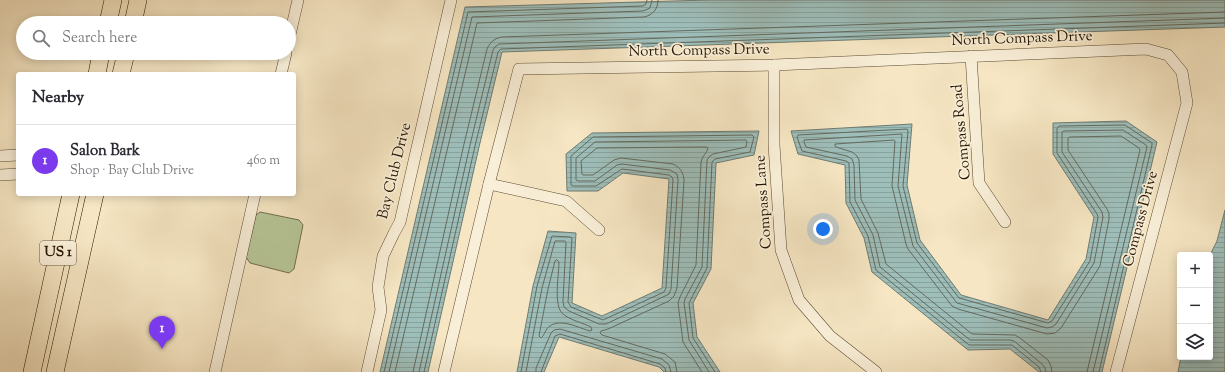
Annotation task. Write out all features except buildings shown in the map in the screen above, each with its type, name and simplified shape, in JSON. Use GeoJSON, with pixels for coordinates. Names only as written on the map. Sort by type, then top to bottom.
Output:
{"type":"FeatureCollection","features":[{"type":"Feature","properties":{"kind":"main road"},"geometry":{"type":"LineString","coordinates":[[110,16],[113,0]]}},
{"type":"Feature","properties":{"kind":"main road"},"geometry":{"type":"LineString","coordinates":[[135,16],[138,0]]}},
{"type":"Feature","properties":{"kind":"main road"},"geometry":{"type":"LineString","coordinates":[[97,72],[100,60]]}},
{"type":"Feature","properties":{"kind":"main road"},"geometry":{"type":"LineString","coordinates":[[121,72],[124,60]]}},
{"type":"Feature","properties":{"kind":"main road","name":"US 1"},"geometry":{"type":"LineString","coordinates":[[32,372],[71,196]]}},
{"type":"Feature","properties":{"kind":"main road","name":"US 1"},"geometry":{"type":"LineString","coordinates":[[56,372],[95,196]]}},
{"type":"Feature","properties":{"kind":"main road"},"geometry":{"type":"LineString","coordinates":[[37,348],[42,372]]}},
{"type":"Feature","properties":{"kind":"street"},"geometry":{"type":"LineString","coordinates":[[294,16],[298,0]]}},
{"type":"Feature","properties":{"kind":"street","name":"Bay Club Drive"},"geometry":{"type":"LineString","coordinates":[[367,372],[380,310],[378,287],[383,256],[400,222],[451,0]]}},
{"type":"Feature","properties":{"kind":"street","name":"North Compass Drive"},"geometry":{"type":"LineString","coordinates":[[444,372],[489,184],[519,68],[774,65],[1146,49],[1168,55],[1182,72]]}},
{"type":"Feature","properties":{"kind":"street","name":"Compass Road"},"geometry":{"type":"LineString","coordinates":[[971,56],[979,183],[1005,222]]}},
{"type":"Feature","properties":{"kind":"street"},"geometry":{"type":"LineString","coordinates":[[281,72],[284,60]]}},
{"type":"Feature","properties":{"kind":"street","name":"Compass Lane"},"geometry":{"type":"LineString","coordinates":[[774,65],[774,145],[781,250],[799,300],[830,336],[876,372]]}},
{"type":"Feature","properties":{"kind":"street","name":"Compass Drive"},"geometry":{"type":"LineString","coordinates":[[1116,372],[1187,103],[1182,72]]}},
{"type":"Feature","properties":{"kind":"street"},"geometry":{"type":"LineString","coordinates":[[0,156],[16,155]]}},
{"type":"Feature","properties":{"kind":"street"},"geometry":{"type":"LineString","coordinates":[[0,175],[16,174]]}},
{"type":"Feature","properties":{"kind":"street"},"geometry":{"type":"LineString","coordinates":[[489,184],[566,201],[599,230]]}},
{"type":"Feature","properties":{"kind":"street"},"geometry":{"type":"LineString","coordinates":[[215,372],[255,196]]}},
{"type":"Feature","properties":{"kind":"green space"},"geometry":{"type":"Polygon","coordinates":[[[260,212],[299,220],[303,225],[294,269],[289,273],[250,263],[246,257],[256,215],[260,212]]]}},
{"type":"Feature","properties":{"kind":"water"},"geometry":{"type":"Polygon","coordinates":[[[709,0],[1225,0],[1225,27],[502,52],[428,372],[380,372],[465,7],[709,0]]]}},
{"type":"Feature","properties":{"kind":"water"},"geometry":{"type":"Polygon","coordinates":[[[1126,121],[1157,142],[1102,372],[1039,372],[1010,349],[968,350],[872,272],[864,238],[846,203],[845,165],[798,154],[791,131],[912,124],[907,185],[920,240],[961,295],[1048,320],[1086,259],[1094,217],[1053,154],[1053,123],[1126,121]]]}},
{"type":"Feature","properties":{"kind":"water"},"geometry":{"type":"Polygon","coordinates":[[[759,131],[754,155],[716,163],[711,269],[693,303],[697,337],[720,372],[664,372],[659,367],[559,337],[544,372],[517,372],[533,286],[548,231],[576,233],[572,303],[602,316],[662,288],[669,179],[623,173],[598,191],[567,191],[566,154],[592,133],[759,131]]]}},
{"type":"Feature","properties":{"kind":"water"},"geometry":{"type":"Polygon","coordinates":[[[1225,210],[1225,372],[1178,372],[1180,360],[1213,360],[1213,252],[1212,252],[1217,241],[1225,210]]]}},
{"type":"Feature","properties":{"kind":"place","name":"Salon Bark"},"geometry":{"type":"Point","coordinates":[162,349]}}]}
